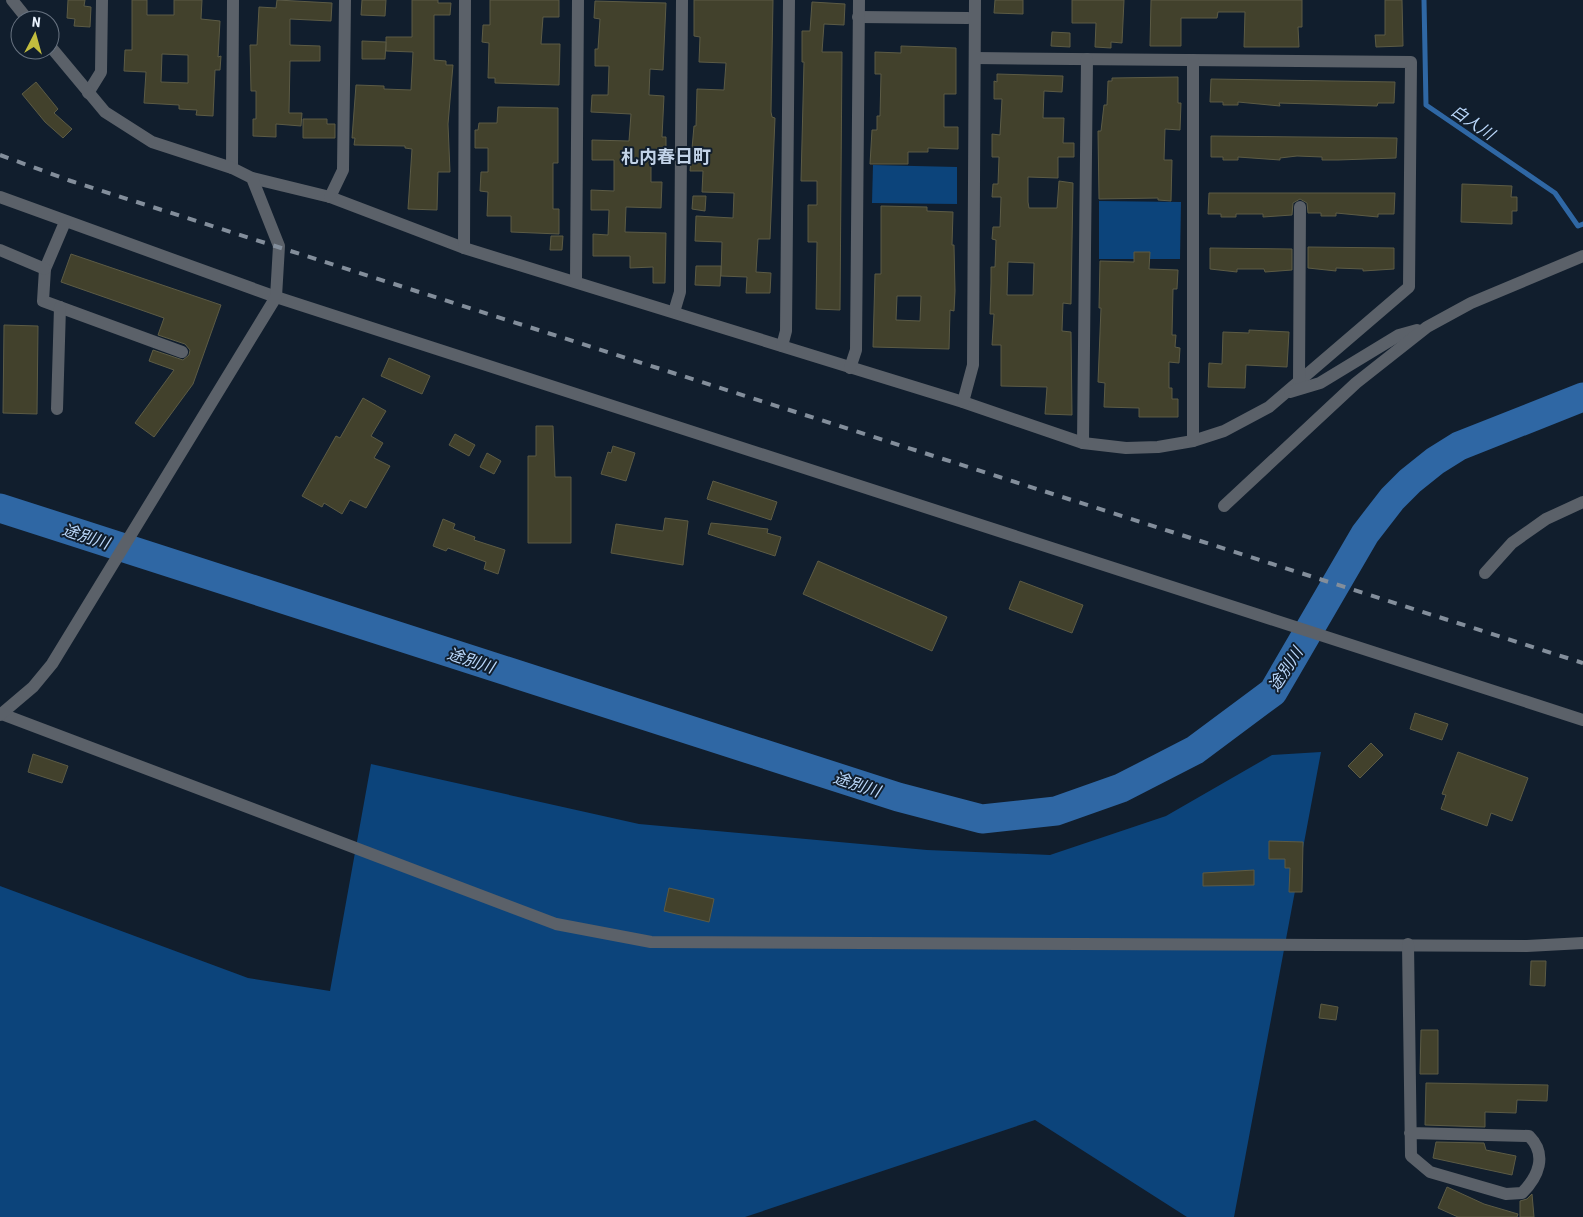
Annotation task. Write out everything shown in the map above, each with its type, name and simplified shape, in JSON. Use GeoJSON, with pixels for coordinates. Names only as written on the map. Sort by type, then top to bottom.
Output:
{"type":"FeatureCollection","features":[{"type":"Feature","properties":{"kind":"street"},"geometry":{"type":"LineString","coordinates":[[12,0],[20,10]]}},
{"type":"Feature","properties":{"kind":"street"},"geometry":{"type":"LineString","coordinates":[[88,93],[101,72],[102,0]]}},
{"type":"Feature","properties":{"kind":"street"},"geometry":{"type":"LineString","coordinates":[[232,168],[233,0]]}},
{"type":"Feature","properties":{"kind":"street"},"geometry":{"type":"LineString","coordinates":[[330,197],[343,170],[345,0]]}},
{"type":"Feature","properties":{"kind":"street"},"geometry":{"type":"LineString","coordinates":[[464,248],[465,0]]}},
{"type":"Feature","properties":{"kind":"street"},"geometry":{"type":"LineString","coordinates":[[576,281],[578,0]]}},
{"type":"Feature","properties":{"kind":"street"},"geometry":{"type":"LineString","coordinates":[[674,312],[680,292],[682,0]]}},
{"type":"Feature","properties":{"kind":"street"},"geometry":{"type":"LineString","coordinates":[[782,346],[786,331],[789,0]]}},
{"type":"Feature","properties":{"kind":"street"},"geometry":{"type":"LineString","coordinates":[[850,368],[856,350],[858,0]]}},
{"type":"Feature","properties":{"kind":"street"},"geometry":{"type":"LineString","coordinates":[[963,402],[973,365],[975,0]]}},
{"type":"Feature","properties":{"kind":"street"},"geometry":{"type":"LineString","coordinates":[[858,17],[968,18]]}},
{"type":"Feature","properties":{"kind":"street"},"geometry":{"type":"LineString","coordinates":[[60,58],[105,112],[152,142],[232,168],[252,178],[330,197],[464,248],[963,402],[1083,443],[1126,448],[1158,447],[1192,441],[1224,431],[1269,407],[1409,287],[1411,62],[975,58]]}},
{"type":"Feature","properties":{"kind":"street"},"geometry":{"type":"LineString","coordinates":[[1083,443],[1087,59]]}},
{"type":"Feature","properties":{"kind":"street"},"geometry":{"type":"LineString","coordinates":[[1192,441],[1193,60]]}},
{"type":"Feature","properties":{"kind":"street"},"geometry":{"type":"LineString","coordinates":[[252,178],[279,246],[276,297],[52,664],[33,687],[1,714],[556,924],[651,942],[1527,946],[1583,943]]}},
{"type":"Feature","properties":{"kind":"street"},"geometry":{"type":"LineString","coordinates":[[0,197],[276,297],[1416,668],[1583,720]]}},
{"type":"Feature","properties":{"kind":"street"},"geometry":{"type":"LineString","coordinates":[[1299,381],[1300,207]]}},
{"type":"Feature","properties":{"kind":"street"},"geometry":{"type":"LineString","coordinates":[[65,222],[45,269],[43,301],[182,352]]}},
{"type":"Feature","properties":{"kind":"street"},"geometry":{"type":"LineString","coordinates":[[0,250],[45,269]]}},
{"type":"Feature","properties":{"kind":"street"},"geometry":{"type":"LineString","coordinates":[[1224,506],[1356,383],[1427,327],[1471,303],[1583,256]]}},
{"type":"Feature","properties":{"kind":"street"},"geometry":{"type":"LineString","coordinates":[[57,409],[60,307]]}},
{"type":"Feature","properties":{"kind":"street"},"geometry":{"type":"LineString","coordinates":[[1284,394],[1320,383],[1399,335],[1427,327]]}},
{"type":"Feature","properties":{"kind":"street"},"geometry":{"type":"LineString","coordinates":[[1485,573],[1512,543],[1546,519],[1583,502]]}},
{"type":"Feature","properties":{"kind":"street"},"geometry":{"type":"LineString","coordinates":[[1408,944],[1410,1156],[1430,1172],[1506,1194],[1522,1193],[1534,1181],[1540,1160],[1537,1144],[1529,1136],[1410,1133]]}},
{"type":"Feature","properties":{"kind":"shaded area"},"geometry":{"type":"Polygon","coordinates":[[[873,165],[957,167],[957,204],[872,203],[873,165]]]}},
{"type":"Feature","properties":{"kind":"shaded area"},"geometry":{"type":"Polygon","coordinates":[[[1099,201],[1181,202],[1180,259],[1099,259],[1099,201]]]}},
{"type":"Feature","properties":{"kind":"shaded area"},"geometry":{"type":"Polygon","coordinates":[[[1321,752],[1234,1217],[1187,1217],[1035,1120],[745,1217],[0,1217],[0,886],[248,978],[330,991],[371,764],[639,824],[927,850],[1050,855],[1166,816],[1272,755],[1321,752]]]}},
{"type":"Feature","properties":{"kind":"building"},"geometry":{"type":"Polygon","coordinates":[[[68,0],[85,0],[84,6],[91,7],[90,27],[74,26],[75,19],[67,18],[68,0]]]}},
{"type":"Feature","properties":{"kind":"building"},"geometry":{"type":"Polygon","coordinates":[[[132,0],[147,0],[147,15],[174,15],[174,0],[202,0],[201,19],[220,21],[218,57],[221,56],[220,70],[215,70],[213,116],[196,115],[197,110],[179,109],[179,105],[144,103],[146,72],[124,71],[125,50],[132,50],[132,0]],[[162,54],[161,82],[188,83],[188,55],[162,54]]]}},
{"type":"Feature","properties":{"kind":"building"},"geometry":{"type":"Polygon","coordinates":[[[277,0],[332,3],[331,21],[290,19],[290,45],[320,46],[320,61],[290,61],[289,113],[302,113],[301,126],[276,124],[276,137],[253,136],[253,119],[256,119],[256,91],[251,91],[250,45],[257,45],[259,7],[276,8],[277,0]]]}},
{"type":"Feature","properties":{"kind":"building"},"geometry":{"type":"Polygon","coordinates":[[[362,0],[386,0],[385,16],[361,15],[362,0]]]}},
{"type":"Feature","properties":{"kind":"building"},"geometry":{"type":"Polygon","coordinates":[[[412,0],[438,0],[438,3],[451,3],[450,15],[434,15],[434,60],[446,61],[446,65],[453,65],[448,124],[450,172],[438,172],[437,210],[408,209],[412,149],[405,148],[405,146],[354,145],[355,138],[352,138],[356,85],[384,86],[384,89],[411,90],[413,52],[386,51],[386,37],[412,37],[412,0]]]}},
{"type":"Feature","properties":{"kind":"building"},"geometry":{"type":"Polygon","coordinates":[[[490,0],[559,0],[559,17],[543,17],[541,44],[560,44],[559,85],[495,83],[495,78],[488,78],[489,43],[482,42],[483,25],[490,25],[490,0]]]}},
{"type":"Feature","properties":{"kind":"building"},"geometry":{"type":"Polygon","coordinates":[[[694,0],[773,0],[771,112],[772,117],[775,118],[770,239],[758,239],[756,272],[771,273],[770,293],[746,293],[747,277],[721,276],[722,242],[695,241],[696,216],[733,218],[734,193],[702,192],[703,171],[690,171],[694,126],[696,126],[697,89],[724,90],[726,63],[699,62],[700,37],[694,36],[694,0]]]}},
{"type":"Feature","properties":{"kind":"building"},"geometry":{"type":"Polygon","coordinates":[[[995,0],[1023,0],[1023,14],[994,13],[995,0]]]}},
{"type":"Feature","properties":{"kind":"building"},"geometry":{"type":"Polygon","coordinates":[[[1072,0],[1124,0],[1122,43],[1111,42],[1111,48],[1095,47],[1096,23],[1072,23],[1072,0]]]}},
{"type":"Feature","properties":{"kind":"building"},"geometry":{"type":"Polygon","coordinates":[[[1151,0],[1302,0],[1302,27],[1298,27],[1299,47],[1244,47],[1245,12],[1218,12],[1217,18],[1181,18],[1181,46],[1150,46],[1151,0]]]}},
{"type":"Feature","properties":{"kind":"building"},"geometry":{"type":"Polygon","coordinates":[[[1385,0],[1402,0],[1403,46],[1376,47],[1375,35],[1385,35],[1385,0]]]}},
{"type":"Feature","properties":{"kind":"building"},"geometry":{"type":"Polygon","coordinates":[[[595,1],[666,3],[663,70],[650,69],[649,95],[664,96],[662,137],[666,137],[666,152],[661,152],[661,157],[651,157],[651,182],[662,182],[661,208],[626,207],[625,232],[666,233],[665,283],[653,283],[653,267],[630,268],[630,256],[593,256],[593,234],[608,235],[609,210],[591,210],[591,190],[614,191],[614,160],[592,160],[592,140],[629,141],[631,114],[591,112],[592,95],[608,95],[609,66],[595,66],[595,49],[598,49],[600,19],[594,18],[595,1]]]}},
{"type":"Feature","properties":{"kind":"building"},"geometry":{"type":"Polygon","coordinates":[[[812,2],[845,4],[844,25],[824,24],[822,52],[842,52],[840,310],[816,309],[817,242],[808,242],[808,205],[817,205],[817,181],[801,181],[804,62],[802,62],[802,31],[810,31],[812,2]]]}},
{"type":"Feature","properties":{"kind":"building"},"geometry":{"type":"Polygon","coordinates":[[[1052,32],[1070,33],[1070,47],[1051,46],[1052,32]]]}},
{"type":"Feature","properties":{"kind":"building"},"geometry":{"type":"Polygon","coordinates":[[[362,41],[386,42],[385,59],[362,59],[362,41]]]}},
{"type":"Feature","properties":{"kind":"building"},"geometry":{"type":"Polygon","coordinates":[[[901,46],[956,48],[956,94],[944,94],[944,127],[958,127],[958,149],[928,148],[928,152],[908,152],[908,164],[870,164],[872,130],[877,130],[877,116],[880,116],[881,74],[875,74],[875,52],[901,53],[901,46]]]}},
{"type":"Feature","properties":{"kind":"building"},"geometry":{"type":"Polygon","coordinates":[[[997,74],[1063,76],[1062,92],[1044,91],[1043,118],[1064,118],[1063,143],[1074,143],[1074,157],[1058,157],[1058,178],[1028,177],[1028,202],[1029,208],[1057,208],[1059,181],[1073,183],[1071,304],[1063,303],[1062,331],[1071,332],[1072,415],[1045,414],[1047,387],[1001,386],[1001,345],[992,345],[994,314],[990,314],[991,267],[995,267],[996,240],[992,239],[993,227],[1000,227],[1001,197],[992,197],[993,184],[998,184],[999,157],[992,157],[992,134],[1000,135],[1002,99],[994,99],[994,81],[997,82],[997,74]],[[1008,262],[1007,295],[1033,295],[1034,263],[1008,262]]]}},
{"type":"Feature","properties":{"kind":"building"},"geometry":{"type":"Polygon","coordinates":[[[1178,77],[1178,103],[1181,103],[1180,130],[1165,129],[1164,160],[1172,160],[1171,201],[1158,200],[1158,198],[1099,199],[1098,131],[1101,131],[1104,105],[1107,105],[1108,81],[1112,81],[1112,78],[1178,77]]]}},
{"type":"Feature","properties":{"kind":"building"},"geometry":{"type":"Polygon","coordinates":[[[1211,79],[1395,82],[1394,103],[1378,103],[1377,106],[1279,103],[1280,106],[1238,102],[1238,105],[1223,105],[1223,102],[1210,102],[1211,79]]]}},
{"type":"Feature","properties":{"kind":"building"},"geometry":{"type":"Polygon","coordinates":[[[36,82],[58,109],[54,113],[72,129],[63,138],[45,122],[22,94],[36,82]]]}},
{"type":"Feature","properties":{"kind":"building"},"geometry":{"type":"Polygon","coordinates":[[[498,107],[558,108],[558,163],[553,163],[553,209],[559,209],[559,234],[511,232],[511,216],[487,216],[488,192],[480,191],[481,172],[488,172],[488,148],[475,148],[475,130],[478,130],[479,123],[497,123],[498,107]]]}},
{"type":"Feature","properties":{"kind":"building"},"geometry":{"type":"Polygon","coordinates":[[[303,119],[327,119],[327,124],[335,124],[335,138],[303,138],[303,119]]]}},
{"type":"Feature","properties":{"kind":"building"},"geometry":{"type":"Polygon","coordinates":[[[1211,136],[1397,138],[1396,158],[1322,160],[1322,157],[1297,156],[1280,158],[1280,160],[1238,157],[1238,160],[1223,160],[1223,157],[1211,157],[1211,136]]]}},
{"type":"Feature","properties":{"kind":"building"},"geometry":{"type":"Polygon","coordinates":[[[1462,184],[1512,186],[1511,197],[1517,197],[1517,211],[1512,211],[1512,224],[1461,222],[1462,184]]]}},
{"type":"Feature","properties":{"kind":"building"},"geometry":{"type":"Polygon","coordinates":[[[1209,193],[1395,193],[1394,214],[1378,214],[1378,217],[1336,213],[1336,216],[1321,216],[1321,213],[1308,213],[1307,203],[1300,199],[1293,203],[1292,215],[1263,217],[1263,214],[1236,214],[1236,217],[1221,217],[1221,214],[1208,214],[1209,193]]]}},
{"type":"Feature","properties":{"kind":"building"},"geometry":{"type":"Polygon","coordinates":[[[693,196],[706,196],[705,211],[692,209],[693,196]]]}},
{"type":"Feature","properties":{"kind":"building"},"geometry":{"type":"Polygon","coordinates":[[[881,206],[927,207],[927,211],[953,212],[952,245],[954,245],[955,291],[954,311],[950,310],[949,349],[873,347],[875,274],[881,274],[881,206]],[[897,296],[896,320],[920,321],[921,296],[897,296]]]}},
{"type":"Feature","properties":{"kind":"building"},"geometry":{"type":"Polygon","coordinates":[[[551,236],[563,236],[562,250],[550,250],[551,236]]]}},
{"type":"Feature","properties":{"kind":"building"},"geometry":{"type":"Polygon","coordinates":[[[1308,247],[1394,248],[1394,269],[1363,271],[1363,269],[1336,268],[1336,271],[1308,268],[1308,247]]]}},
{"type":"Feature","properties":{"kind":"building"},"geometry":{"type":"Polygon","coordinates":[[[1210,248],[1292,249],[1292,270],[1265,272],[1264,269],[1237,269],[1237,272],[1210,269],[1210,248]]]}},
{"type":"Feature","properties":{"kind":"building"},"geometry":{"type":"Polygon","coordinates":[[[1134,252],[1150,252],[1149,269],[1178,270],[1177,289],[1173,289],[1172,335],[1176,335],[1175,347],[1180,348],[1179,363],[1169,362],[1169,388],[1172,388],[1172,399],[1178,399],[1178,417],[1139,417],[1139,408],[1104,407],[1105,383],[1098,382],[1101,308],[1099,308],[1100,261],[1134,262],[1134,252]]]}},
{"type":"Feature","properties":{"kind":"building"},"geometry":{"type":"Polygon","coordinates":[[[71,254],[221,305],[193,384],[154,437],[135,423],[174,370],[149,361],[153,350],[183,360],[189,355],[190,350],[185,344],[158,335],[164,318],[61,282],[71,254]]]}},
{"type":"Feature","properties":{"kind":"building"},"geometry":{"type":"Polygon","coordinates":[[[696,266],[721,266],[720,286],[695,285],[696,266]]]}},
{"type":"Feature","properties":{"kind":"building"},"geometry":{"type":"Polygon","coordinates":[[[4,325],[38,326],[37,414],[3,413],[4,325]]]}},
{"type":"Feature","properties":{"kind":"building"},"geometry":{"type":"Polygon","coordinates":[[[1249,330],[1289,332],[1287,367],[1246,365],[1245,388],[1208,387],[1209,363],[1222,364],[1223,332],[1249,333],[1249,330]]]}},
{"type":"Feature","properties":{"kind":"building"},"geometry":{"type":"Polygon","coordinates":[[[389,358],[430,376],[422,394],[381,376],[389,358]]]}},
{"type":"Feature","properties":{"kind":"building"},"geometry":{"type":"Polygon","coordinates":[[[363,398],[386,411],[371,436],[383,443],[374,458],[390,466],[366,508],[350,500],[342,514],[324,503],[322,507],[302,496],[336,436],[340,438],[363,398]]]}},
{"type":"Feature","properties":{"kind":"building"},"geometry":{"type":"Polygon","coordinates":[[[536,426],[553,426],[555,477],[571,477],[571,543],[528,543],[528,456],[536,456],[536,426]]]}},
{"type":"Feature","properties":{"kind":"building"},"geometry":{"type":"Polygon","coordinates":[[[455,434],[475,445],[469,456],[449,445],[455,434]]]}},
{"type":"Feature","properties":{"kind":"building"},"geometry":{"type":"Polygon","coordinates":[[[613,446],[635,453],[626,481],[601,474],[608,452],[611,453],[613,446]]]}},
{"type":"Feature","properties":{"kind":"building"},"geometry":{"type":"Polygon","coordinates":[[[487,453],[501,461],[494,474],[480,467],[487,453]]]}},
{"type":"Feature","properties":{"kind":"building"},"geometry":{"type":"Polygon","coordinates":[[[713,481],[777,502],[771,520],[707,499],[713,481]]]}},
{"type":"Feature","properties":{"kind":"building"},"geometry":{"type":"Polygon","coordinates":[[[665,518],[688,521],[683,565],[611,553],[616,524],[663,531],[665,518]]]}},
{"type":"Feature","properties":{"kind":"building"},"geometry":{"type":"Polygon","coordinates":[[[443,519],[455,524],[453,529],[475,537],[474,540],[505,550],[498,574],[484,569],[486,562],[448,548],[446,551],[433,546],[443,519]]]}},
{"type":"Feature","properties":{"kind":"building"},"geometry":{"type":"Polygon","coordinates":[[[711,523],[768,529],[767,533],[781,537],[775,556],[708,534],[711,523]]]}},
{"type":"Feature","properties":{"kind":"building"},"geometry":{"type":"Polygon","coordinates":[[[818,561],[947,617],[932,651],[803,594],[818,561]]]}},
{"type":"Feature","properties":{"kind":"building"},"geometry":{"type":"Polygon","coordinates":[[[1020,581],[1083,605],[1072,633],[1009,609],[1020,581]]]}},
{"type":"Feature","properties":{"kind":"building"},"geometry":{"type":"Polygon","coordinates":[[[1415,713],[1448,724],[1442,740],[1410,729],[1415,713]]]}},
{"type":"Feature","properties":{"kind":"building"},"geometry":{"type":"Polygon","coordinates":[[[1371,743],[1383,755],[1360,778],[1348,766],[1371,743]]]}},
{"type":"Feature","properties":{"kind":"building"},"geometry":{"type":"Polygon","coordinates":[[[1458,752],[1528,778],[1512,821],[1491,813],[1487,826],[1441,809],[1446,795],[1442,794],[1458,752]]]}},
{"type":"Feature","properties":{"kind":"building"},"geometry":{"type":"Polygon","coordinates":[[[33,754],[68,766],[62,783],[28,772],[33,754]]]}},
{"type":"Feature","properties":{"kind":"building"},"geometry":{"type":"Polygon","coordinates":[[[1269,841],[1303,842],[1302,892],[1289,892],[1290,868],[1285,868],[1285,859],[1269,859],[1269,841]]]}},
{"type":"Feature","properties":{"kind":"building"},"geometry":{"type":"Polygon","coordinates":[[[1254,870],[1254,885],[1203,886],[1203,873],[1254,870]]]}},
{"type":"Feature","properties":{"kind":"building"},"geometry":{"type":"Polygon","coordinates":[[[669,888],[714,899],[709,922],[664,911],[669,888]]]}},
{"type":"Feature","properties":{"kind":"building"},"geometry":{"type":"Polygon","coordinates":[[[1531,961],[1546,961],[1545,986],[1530,985],[1531,961]]]}},
{"type":"Feature","properties":{"kind":"building"},"geometry":{"type":"Polygon","coordinates":[[[1321,1004],[1338,1007],[1336,1020],[1319,1018],[1321,1004]]]}},
{"type":"Feature","properties":{"kind":"building"},"geometry":{"type":"Polygon","coordinates":[[[1421,1030],[1438,1030],[1438,1074],[1420,1074],[1421,1030]]]}},
{"type":"Feature","properties":{"kind":"building"},"geometry":{"type":"Polygon","coordinates":[[[1426,1083],[1548,1085],[1547,1101],[1517,1100],[1516,1113],[1485,1112],[1485,1127],[1425,1125],[1426,1083]]]}},
{"type":"Feature","properties":{"kind":"building"},"geometry":{"type":"Polygon","coordinates":[[[1436,1142],[1484,1143],[1486,1150],[1516,1156],[1512,1175],[1433,1158],[1436,1142]]]}},
{"type":"Feature","properties":{"kind":"building"},"geometry":{"type":"Polygon","coordinates":[[[1447,1187],[1484,1204],[1518,1214],[1517,1217],[1458,1217],[1438,1208],[1447,1187]]]}},
{"type":"Feature","properties":{"kind":"building"},"geometry":{"type":"Polygon","coordinates":[[[1532,1194],[1534,1217],[1520,1217],[1520,1201],[1527,1199],[1532,1194]]]}},
{"type":"Feature","properties":{"kind":"waterway","name":"白人川"},"geometry":{"type":"LineString","coordinates":[[1424,0],[1426,105],[1555,193],[1578,226],[1583,224]]}},
{"type":"Feature","properties":{"kind":"waterway","name":"途別川"},"geometry":{"type":"LineString","coordinates":[[0,508],[898,797],[982,819],[1056,811],[1121,788],[1195,750],[1273,692],[1365,534],[1392,499],[1410,481],[1435,461],[1459,446],[1583,397]]}},
{"type":"Feature","properties":{"kind":"railway"},"geometry":{"type":"LineString","coordinates":[[0,155],[71,181],[1583,663]]}},
{"type":"Feature","properties":{"kind":"district","name":"札内春日町"},"geometry":{"type":"Point","coordinates":[666,157]}}]}
